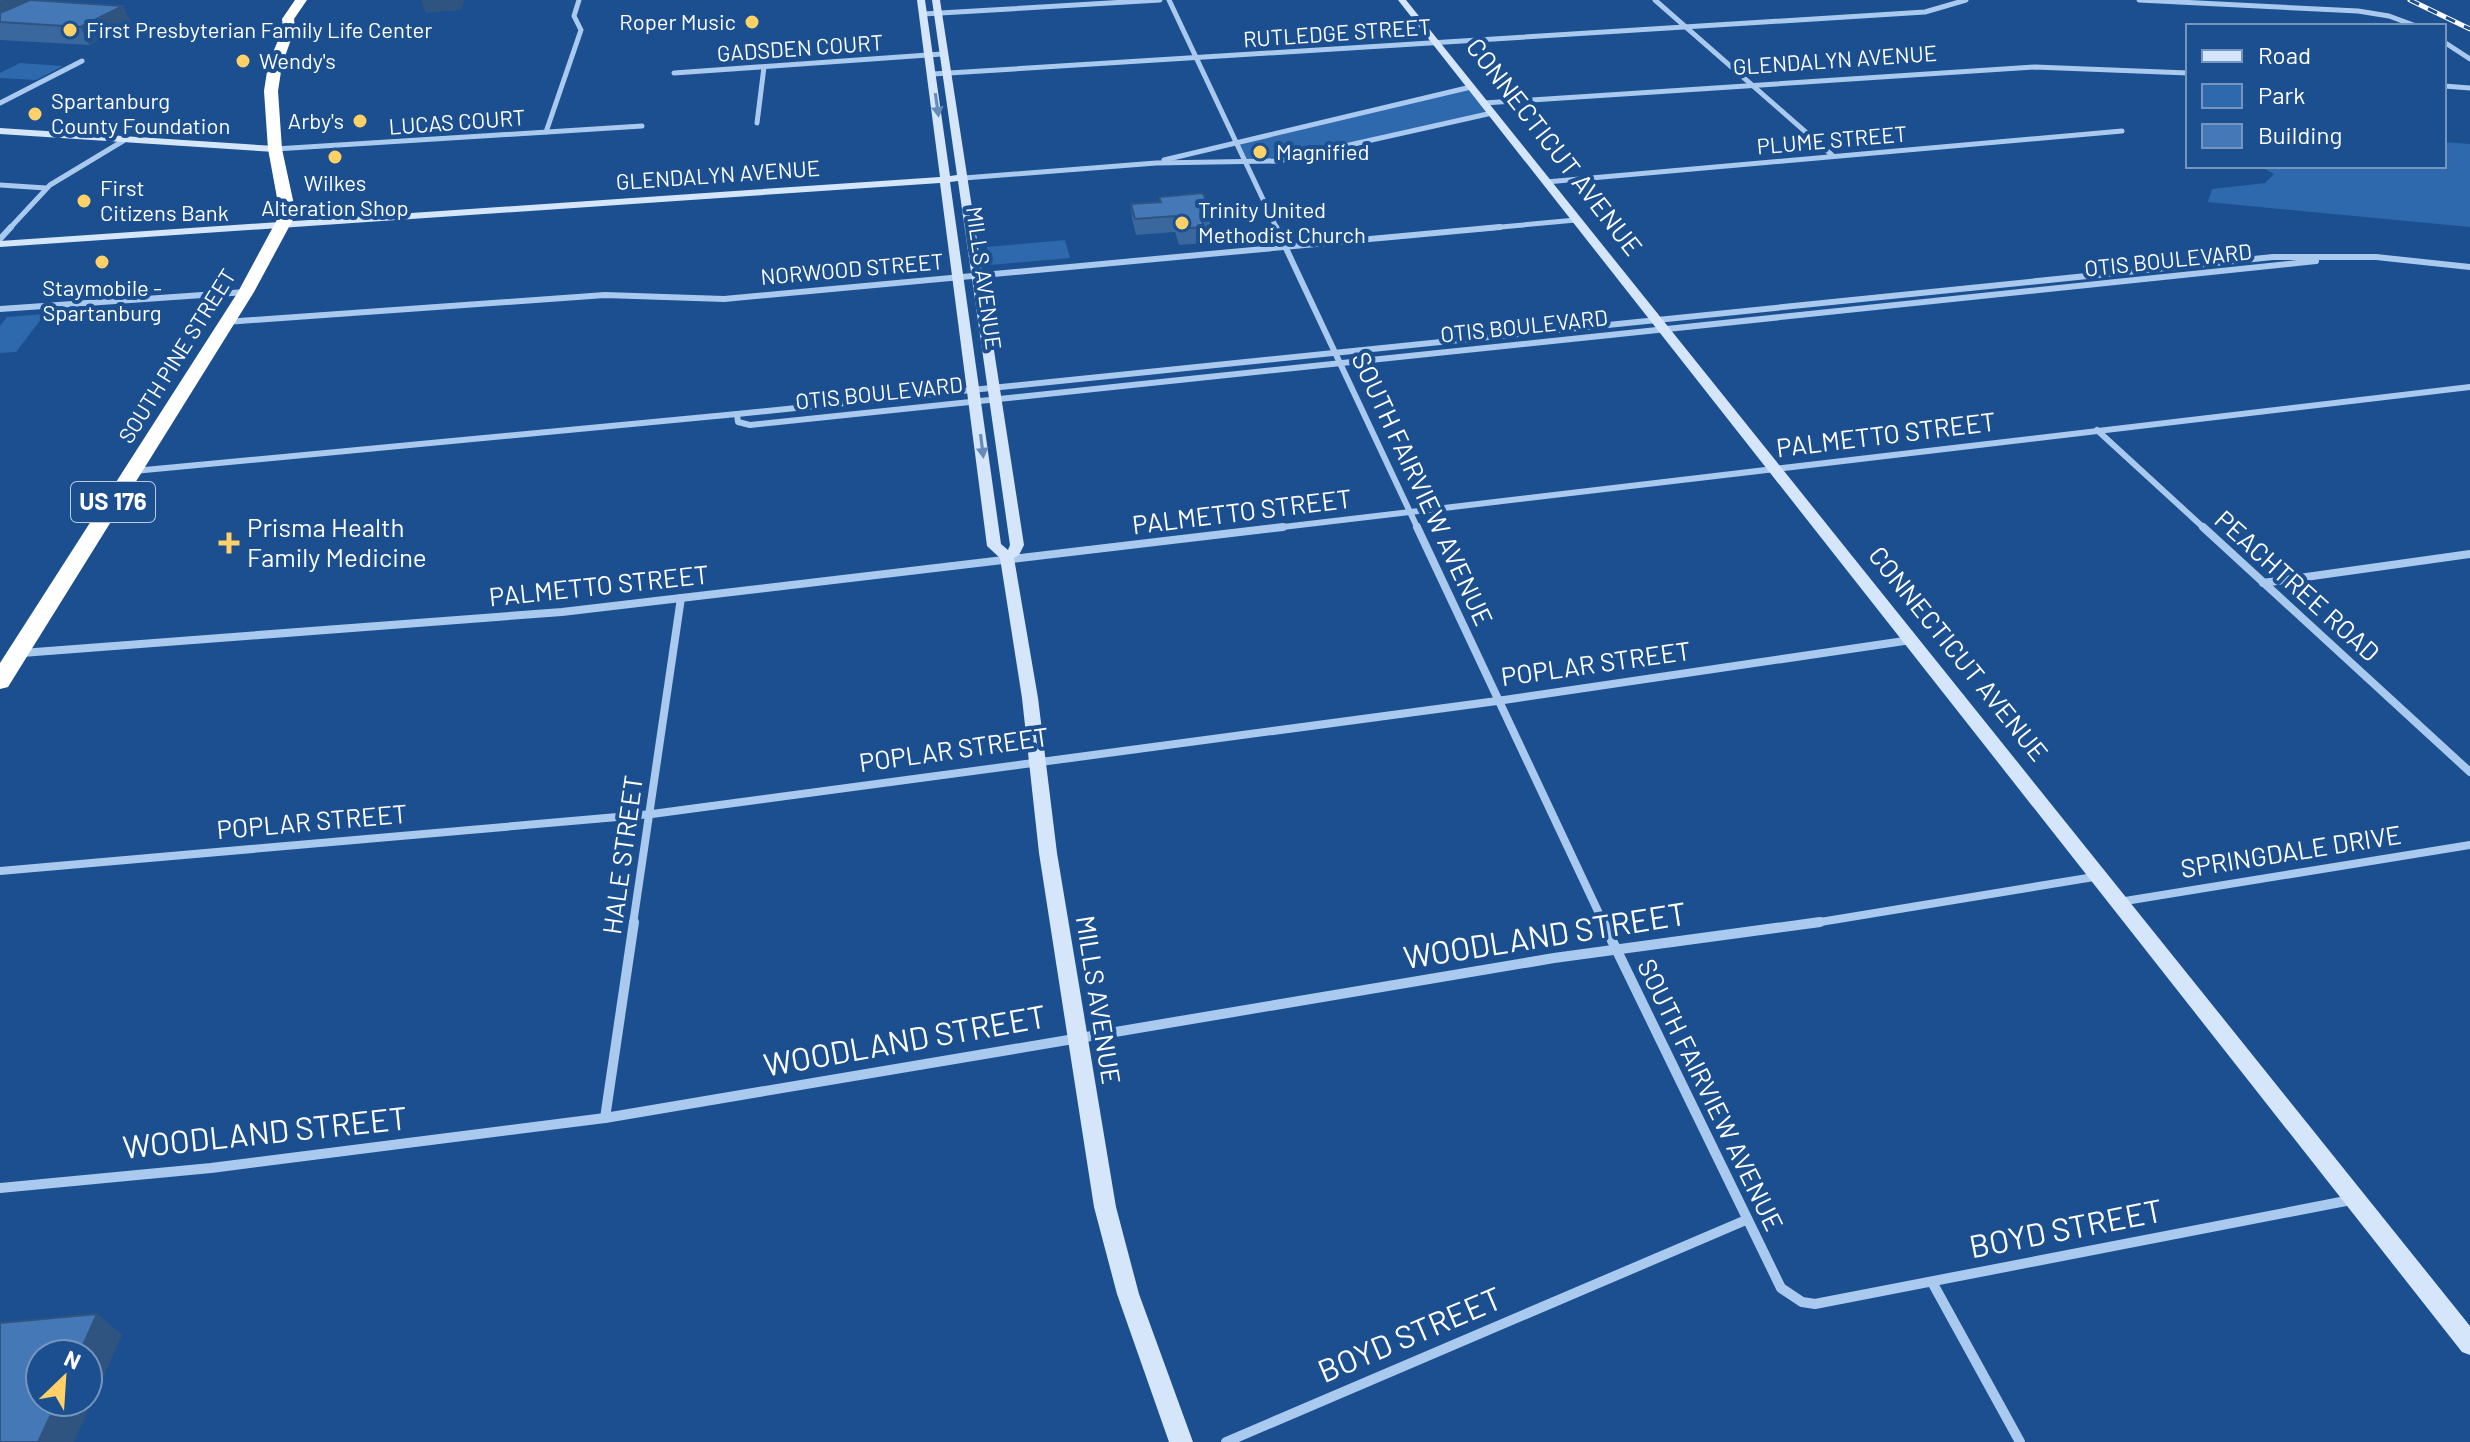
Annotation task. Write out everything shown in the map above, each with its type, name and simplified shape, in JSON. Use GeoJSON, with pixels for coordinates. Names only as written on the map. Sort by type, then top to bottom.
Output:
{"type":"FeatureCollection","features":[{"type":"Feature","properties":{"kind":"highway","name":"SOUTH PINE STREET"},"geometry":{"type":"LineString","coordinates":[[0,681],[246,292],[283,226],[288,214],[275,149],[271,83],[289,28],[288,19],[301,0]]}},
{"type":"Feature","properties":{"kind":"highway","name":"SOUTH PINE STREET"},"geometry":{"type":"LineString","coordinates":[[289,28],[304,19],[316,0]]}},
{"type":"Feature","properties":{"kind":"street"},"geometry":{"type":"LineString","coordinates":[[546,132],[581,30],[574,16],[579,0]]}},
{"type":"Feature","properties":{"kind":"street","name":"MILLS AVENUE"},"geometry":{"type":"LineString","coordinates":[[921,0],[994,546],[1007,559],[1078,1038],[1115,1250],[1181,1442]]}},
{"type":"Feature","properties":{"kind":"street","name":"MILLS AVENUE"},"geometry":{"type":"LineString","coordinates":[[936,0],[1017,547],[1007,559]]}},
{"type":"Feature","properties":{"kind":"street"},"geometry":{"type":"LineString","coordinates":[[923,14],[1160,0]]}},
{"type":"Feature","properties":{"kind":"street","name":"SOUTH FAIRVIEW AVENUE"},"geometry":{"type":"LineString","coordinates":[[1169,0],[1616,950],[1774,1277],[1789,1294]]}},
{"type":"Feature","properties":{"kind":"street","name":"CONNECTICUT AVENUE"},"geometry":{"type":"LineString","coordinates":[[1402,0],[2470,1344]]}},
{"type":"Feature","properties":{"kind":"street"},"geometry":{"type":"LineString","coordinates":[[1655,0],[1833,156]]}},
{"type":"Feature","properties":{"kind":"street","name":"RUTLEDGE STREET"},"geometry":{"type":"LineString","coordinates":[[933,74],[1932,12],[1966,0]]}},
{"type":"Feature","properties":{"kind":"street"},"geometry":{"type":"LineString","coordinates":[[2139,0],[2368,12],[2409,24]]}},
{"type":"Feature","properties":{"kind":"street"},"geometry":{"type":"LineString","coordinates":[[2264,0],[2272,7]]}},
{"type":"Feature","properties":{"kind":"street"},"geometry":{"type":"LineString","coordinates":[[2446,43],[2470,59]]}},
{"type":"Feature","properties":{"kind":"street","name":"GADSDEN COURT"},"geometry":{"type":"LineString","coordinates":[[674,73],[942,54]]}},
{"type":"Feature","properties":{"kind":"street"},"geometry":{"type":"LineString","coordinates":[[0,103],[82,61]]}},
{"type":"Feature","properties":{"kind":"street"},"geometry":{"type":"LineString","coordinates":[[757,123],[764,67]]}},
{"type":"Feature","properties":{"kind":"street","name":"GLENDALYN AVENUE"},"geometry":{"type":"LineString","coordinates":[[0,242],[283,226],[1156,163],[1244,164],[1302,157],[1488,108],[1753,85],[2035,67],[2186,73]]}},
{"type":"Feature","properties":{"kind":"street"},"geometry":{"type":"LineString","coordinates":[[2446,86],[2470,88]]}},
{"type":"Feature","properties":{"kind":"street","name":"GLENDALYN AVENUE"},"geometry":{"type":"LineString","coordinates":[[1156,163],[1471,87]]}},
{"type":"Feature","properties":{"kind":"street","name":"LUCAS COURT"},"geometry":{"type":"LineString","coordinates":[[275,149],[642,126]]}},
{"type":"Feature","properties":{"kind":"street"},"geometry":{"type":"LineString","coordinates":[[0,131],[275,149]]}},
{"type":"Feature","properties":{"kind":"street","name":"PLUME STREET"},"geometry":{"type":"LineString","coordinates":[[1546,182],[2122,131]]}},
{"type":"Feature","properties":{"kind":"street"},"geometry":{"type":"LineString","coordinates":[[0,242],[46,188],[123,141]]}},
{"type":"Feature","properties":{"kind":"street"},"geometry":{"type":"LineString","coordinates":[[0,185],[46,188]]}},
{"type":"Feature","properties":{"kind":"street","name":"NORWOOD STREET"},"geometry":{"type":"LineString","coordinates":[[225,323],[605,295],[724,299],[1576,220]]}},
{"type":"Feature","properties":{"kind":"street","name":"OTIS BOULEVARD"},"geometry":{"type":"LineString","coordinates":[[133,471],[737,414],[1339,363],[1659,324],[2273,257],[2376,257],[2470,267]]}},
{"type":"Feature","properties":{"kind":"street","name":"OTIS BOULEVARD"},"geometry":{"type":"LineString","coordinates":[[737,414],[738,422],[750,425],[1334,353],[2299,265],[2321,258]]}},
{"type":"Feature","properties":{"kind":"street"},"geometry":{"type":"LineString","coordinates":[[0,309],[246,292]]}},
{"type":"Feature","properties":{"kind":"street","name":"PALMETTO STREET"},"geometry":{"type":"LineString","coordinates":[[17,654],[386,627],[681,598],[2470,387]]}},
{"type":"Feature","properties":{"kind":"street","name":"PEACHTREE ROAD"},"geometry":{"type":"LineString","coordinates":[[2097,430],[2470,772]]}},
{"type":"Feature","properties":{"kind":"street"},"geometry":{"type":"LineString","coordinates":[[2263,583],[2470,554]]}},
{"type":"Feature","properties":{"kind":"street","name":"HALE STREET"},"geometry":{"type":"LineString","coordinates":[[605,1118],[652,814],[681,598]]}},
{"type":"Feature","properties":{"kind":"street","name":"POPLAR STREET"},"geometry":{"type":"LineString","coordinates":[[0,871],[652,814],[1497,701],[1911,640]]}},
{"type":"Feature","properties":{"kind":"street","name":"SPRINGDALE DRIVE"},"geometry":{"type":"LineString","coordinates":[[2119,902],[2470,845]]}},
{"type":"Feature","properties":{"kind":"street","name":"WOODLAND STREET"},"geometry":{"type":"LineString","coordinates":[[0,1188],[211,1168],[605,1118],[1616,950],[1794,926],[2100,876]]}},
{"type":"Feature","properties":{"kind":"street","name":"BOYD STREET"},"geometry":{"type":"LineString","coordinates":[[1789,1294],[1815,1304],[2356,1200]]}},
{"type":"Feature","properties":{"kind":"street","name":"BOYD STREET"},"geometry":{"type":"LineString","coordinates":[[1226,1442],[1746,1220]]}},
{"type":"Feature","properties":{"kind":"street"},"geometry":{"type":"LineString","coordinates":[[1932,1282],[2020,1442]]}},
{"type":"Feature","properties":{"kind":"green space"},"geometry":{"type":"Polygon","coordinates":[[[20,63],[63,66],[36,80],[0,78],[0,73],[20,63]]]}},
{"type":"Feature","properties":{"kind":"green space"},"geometry":{"type":"Polygon","coordinates":[[[1471,87],[1492,113],[1302,157],[1244,164],[1234,143],[1471,87]]]}},
{"type":"Feature","properties":{"kind":"green space"},"geometry":{"type":"Polygon","coordinates":[[[2446,142],[2470,144],[2470,227],[2208,202],[2212,189],[2265,183],[2274,174],[2264,168],[2446,168],[2446,142]]]}},
{"type":"Feature","properties":{"kind":"green space"},"geometry":{"type":"Polygon","coordinates":[[[1065,240],[1070,258],[990,265],[987,247],[1065,240]]]}},
{"type":"Feature","properties":{"kind":"green space"},"geometry":{"type":"Polygon","coordinates":[[[45,314],[16,352],[0,353],[0,326],[7,317],[45,314]]]}},
{"type":"Feature","properties":{"kind":"building"},"geometry":{"type":"Polygon","coordinates":[[[30,0],[123,6],[80,27],[0,22],[0,13],[30,0]]]}},
{"type":"Feature","properties":{"kind":"building"},"geometry":{"type":"Polygon","coordinates":[[[1203,193],[1210,213],[1200,214],[1204,227],[1179,229],[1175,216],[1135,219],[1131,204],[1161,202],[1159,197],[1203,193]]]}},
{"type":"Feature","properties":{"kind":"building"},"geometry":{"type":"Polygon","coordinates":[[[97,1314],[86,1338],[24,1338],[24,1418],[49,1418],[38,1442],[0,1442],[0,1323],[97,1314]]]}},
{"type":"Feature","properties":{"kind":"railway"},"geometry":{"type":"LineString","coordinates":[[2410,0],[2470,29]]}},
{"type":"Feature","properties":{"kind":"place","name":"Roper Music"},"geometry":{"type":"Point","coordinates":[752,22]}},
{"type":"Feature","properties":{"kind":"place","name":"First Presbyterian Family Life Center"},"geometry":{"type":"Point","coordinates":[70,30]}},
{"type":"Feature","properties":{"kind":"place","name":"Wendy's"},"geometry":{"type":"Point","coordinates":[243,61]}},
{"type":"Feature","properties":{"kind":"place","name":"Spartanburg County Foundation"},"geometry":{"type":"Point","coordinates":[35,114]}},
{"type":"Feature","properties":{"kind":"place","name":"Arby's"},"geometry":{"type":"Point","coordinates":[360,121]}},
{"type":"Feature","properties":{"kind":"place","name":"Magnified"},"geometry":{"type":"Point","coordinates":[1260,152]}},
{"type":"Feature","properties":{"kind":"place","name":"Wilkes Alteration Shop"},"geometry":{"type":"Point","coordinates":[335,157]}},
{"type":"Feature","properties":{"kind":"place","name":"First Citizens Bank"},"geometry":{"type":"Point","coordinates":[84,201]}},
{"type":"Feature","properties":{"kind":"place","name":"Trinity United Methodist Church"},"geometry":{"type":"Point","coordinates":[1182,223]}},
{"type":"Feature","properties":{"kind":"place","name":"Staymobile - Spartanburg"},"geometry":{"type":"Point","coordinates":[102,262]}},
{"type":"Feature","properties":{"kind":"place","name":"Prisma Health Family Medicine"},"geometry":{"type":"Point","coordinates":[229,543]}}]}
